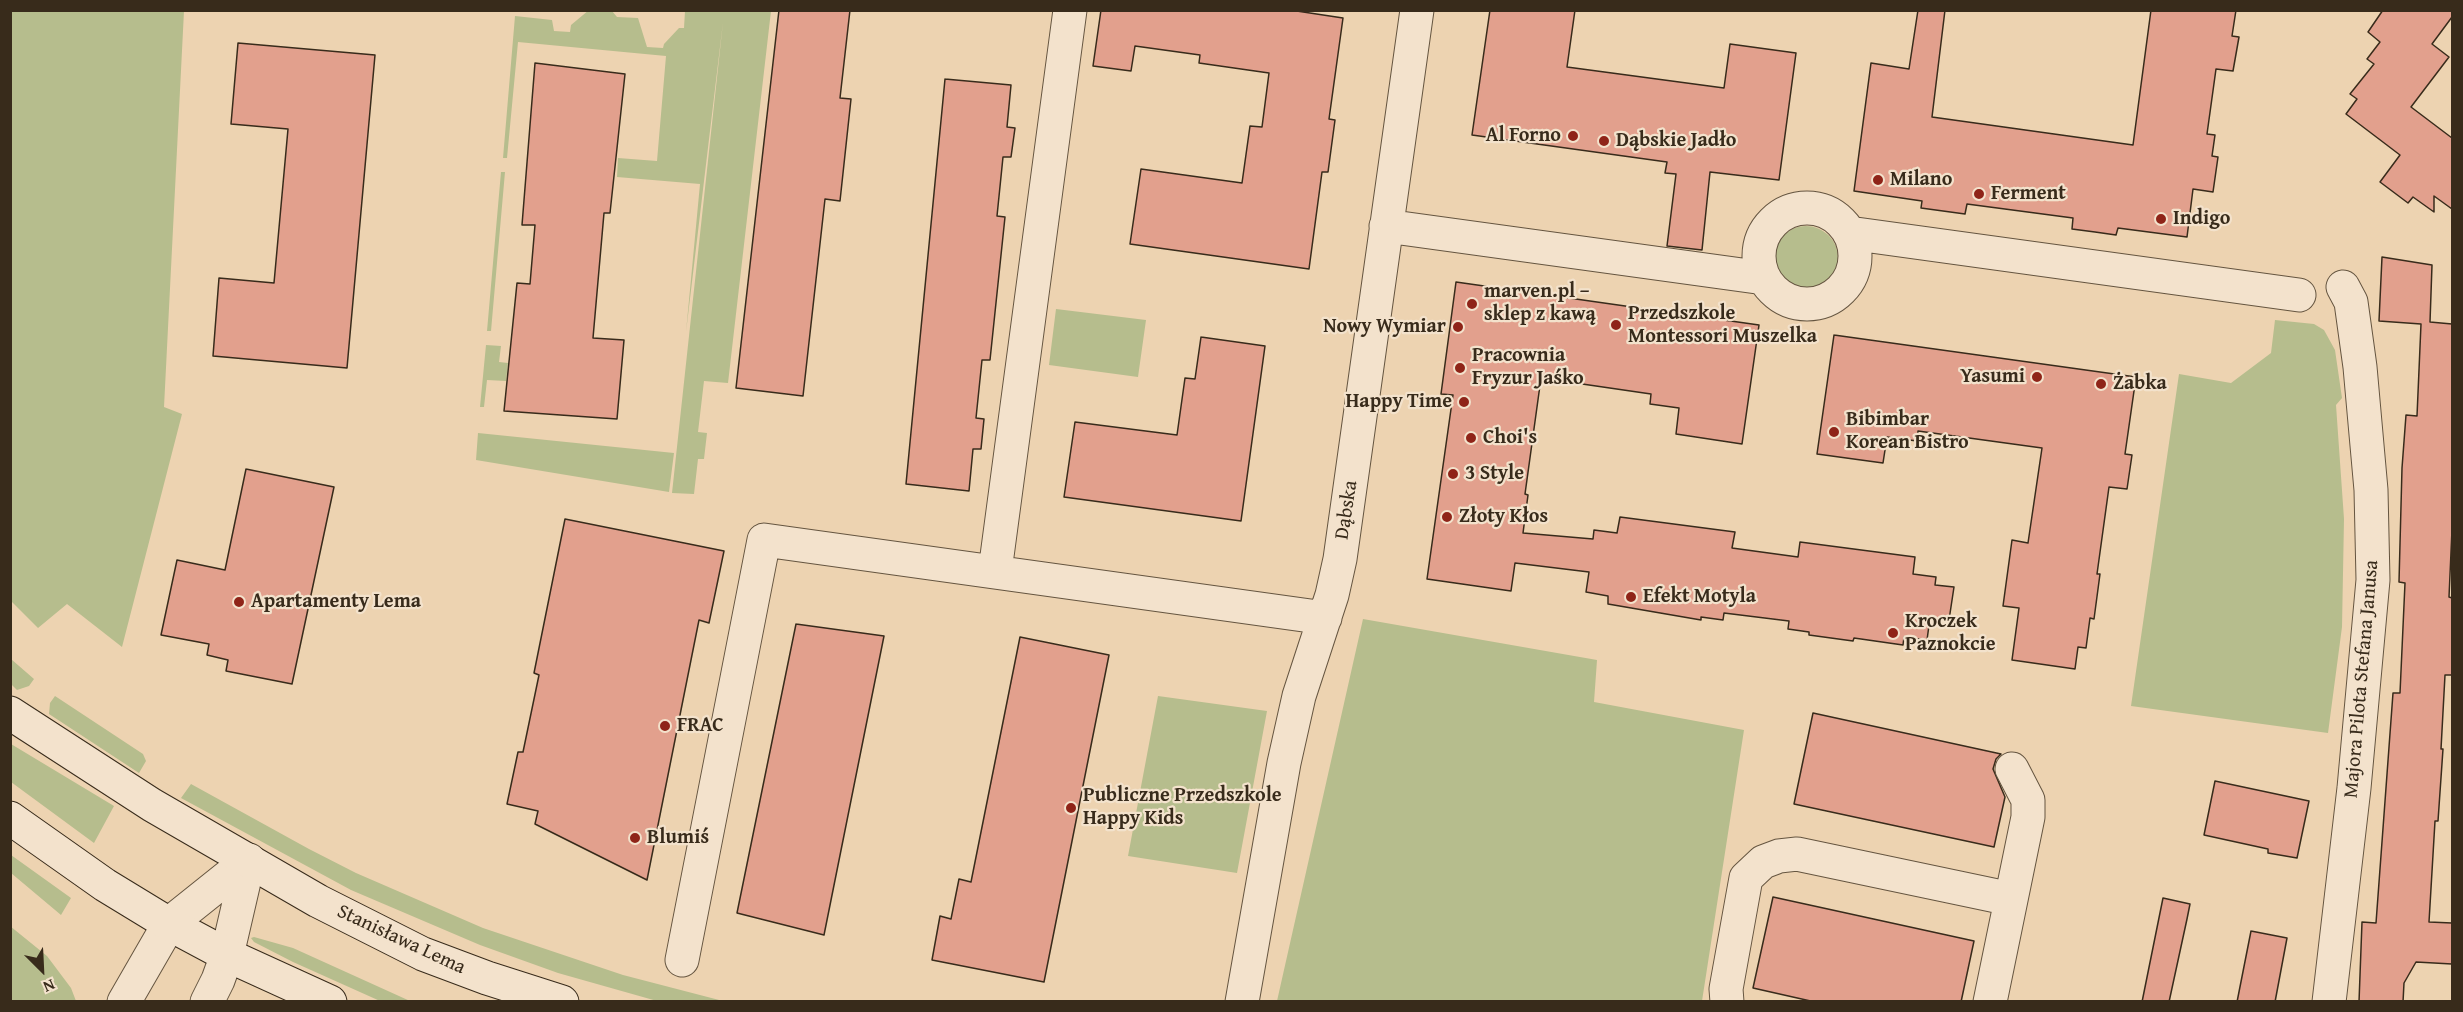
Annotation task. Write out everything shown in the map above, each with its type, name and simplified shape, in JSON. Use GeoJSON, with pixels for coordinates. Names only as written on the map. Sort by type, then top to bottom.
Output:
{"type":"FeatureCollection","features":[{"type":"Feature","properties":{"kind":"street"},"geometry":{"type":"LineString","coordinates":[[995,571],[1070,10]]}},
{"type":"Feature","properties":{"kind":"street","name":"Dąbska"},"geometry":{"type":"LineString","coordinates":[[1242,1002],[1284,763],[1299,696],[1334,586],[1348,509],[1417,10]]}},
{"type":"Feature","properties":{"kind":"street"},"geometry":{"type":"LineString","coordinates":[[1804,208],[1823,211],[1839,220],[1849,233],[1855,253],[1852,272],[1842,288],[1830,298],[1810,304],[1791,301],[1774,292],[1764,278],[1759,259],[1761,240],[1771,224],[1786,213],[1804,208]]}},
{"type":"Feature","properties":{"kind":"street"},"geometry":{"type":"LineString","coordinates":[[1386,226],[1764,278]]}},
{"type":"Feature","properties":{"kind":"street"},"geometry":{"type":"LineString","coordinates":[[1849,233],[2300,295]]}},
{"type":"Feature","properties":{"kind":"street","name":"Majora Pilota Stefana Janusa"},"geometry":{"type":"LineString","coordinates":[[2329,1002],[2354,788],[2373,580],[2371,490],[2360,367],[2351,302],[2343,287]]}},
{"type":"Feature","properties":{"kind":"street"},"geometry":{"type":"LineString","coordinates":[[682,960],[764,540],[1325,618]]}},
{"type":"Feature","properties":{"kind":"street","name":"Stanisława Lema"},"geometry":{"type":"LineString","coordinates":[[10,713],[152,805],[318,901],[423,954],[562,1002]]}},
{"type":"Feature","properties":{"kind":"street"},"geometry":{"type":"LineString","coordinates":[[1990,1002],[2028,817],[2028,800],[2012,769]]}},
{"type":"Feature","properties":{"kind":"street"},"geometry":{"type":"LineString","coordinates":[[10,818],[105,885],[169,924],[227,955],[330,1002]]}},
{"type":"Feature","properties":{"kind":"street"},"geometry":{"type":"LineString","coordinates":[[1727,1002],[1726,989],[1746,878],[1755,868],[1771,859],[1787,854],[1797,854],[2011,899]]}},
{"type":"Feature","properties":{"kind":"street"},"geometry":{"type":"LineString","coordinates":[[124,1002],[169,924],[249,860]]}},
{"type":"Feature","properties":{"kind":"street"},"geometry":{"type":"LineString","coordinates":[[207,1002],[227,955],[249,860]]}},
{"type":"Feature","properties":{"kind":"green space"},"geometry":{"type":"Polygon","coordinates":[[[589,10],[612,11],[617,17],[638,18],[647,47],[663,48],[679,28],[684,28],[685,11],[771,11],[728,383],[704,381],[698,432],[707,433],[704,459],[698,459],[694,494],[672,493],[723,22],[686,332],[700,184],[617,177],[618,158],[657,161],[666,56],[518,42],[507,158],[503,158],[515,16],[552,20],[554,31],[570,32],[571,25],[589,10]]]}},
{"type":"Feature","properties":{"kind":"green space"},"geometry":{"type":"Polygon","coordinates":[[[10,11],[184,11],[164,407],[182,414],[122,647],[67,604],[38,628],[11,601],[10,11]]]}},
{"type":"Feature","properties":{"kind":"green space"},"geometry":{"type":"Polygon","coordinates":[[[501,172],[505,172],[491,331],[487,331],[501,172]]]}},
{"type":"Feature","properties":{"kind":"green space"},"geometry":{"type":"Polygon","coordinates":[[[1806,226],[1824,232],[1832,240],[1838,258],[1832,276],[1824,284],[1806,290],[1788,284],[1780,276],[1774,258],[1780,240],[1788,232],[1806,226]]]}},
{"type":"Feature","properties":{"kind":"green space"},"geometry":{"type":"Polygon","coordinates":[[[1056,309],[1146,320],[1138,377],[1049,365],[1056,309]]]}},
{"type":"Feature","properties":{"kind":"green space"},"geometry":{"type":"Polygon","coordinates":[[[2275,320],[2314,324],[2324,330],[2335,350],[2342,398],[2336,405],[2344,519],[2342,627],[2328,733],[2131,706],[2179,374],[2231,383],[2271,353],[2275,320]]]}},
{"type":"Feature","properties":{"kind":"green space"},"geometry":{"type":"Polygon","coordinates":[[[486,345],[501,346],[499,362],[508,363],[506,381],[487,380],[484,407],[480,407],[486,345]]]}},
{"type":"Feature","properties":{"kind":"green space"},"geometry":{"type":"Polygon","coordinates":[[[478,433],[674,453],[669,492],[476,460],[478,433]]]}},
{"type":"Feature","properties":{"kind":"green space"},"geometry":{"type":"Polygon","coordinates":[[[1363,619],[1597,660],[1594,702],[1744,730],[1702,1001],[1277,1001],[1363,619]]]}},
{"type":"Feature","properties":{"kind":"green space"},"geometry":{"type":"Polygon","coordinates":[[[11,659],[34,679],[29,686],[17,690],[11,684],[11,659]]]}},
{"type":"Feature","properties":{"kind":"green space"},"geometry":{"type":"Polygon","coordinates":[[[55,696],[143,754],[146,761],[139,773],[49,714],[50,703],[55,696]]]}},
{"type":"Feature","properties":{"kind":"green space"},"geometry":{"type":"Polygon","coordinates":[[[1158,696],[1267,711],[1237,873],[1128,856],[1158,696]]]}},
{"type":"Feature","properties":{"kind":"green space"},"geometry":{"type":"Polygon","coordinates":[[[11,744],[114,806],[94,843],[11,782],[11,744]]]}},
{"type":"Feature","properties":{"kind":"green space"},"geometry":{"type":"Polygon","coordinates":[[[191,784],[356,873],[483,928],[623,975],[723,1001],[657,1001],[558,973],[480,945],[351,890],[181,798],[191,784]]]}},
{"type":"Feature","properties":{"kind":"green space"},"geometry":{"type":"Polygon","coordinates":[[[11,855],[71,898],[61,915],[11,873],[11,855]]]}},
{"type":"Feature","properties":{"kind":"green space"},"geometry":{"type":"Polygon","coordinates":[[[10,926],[47,956],[71,988],[76,1001],[11,1001],[10,926]]]}},
{"type":"Feature","properties":{"kind":"green space"},"geometry":{"type":"Polygon","coordinates":[[[251,938],[293,948],[410,1001],[380,1001],[293,962],[254,942],[251,938]]]}},
{"type":"Feature","properties":{"kind":"building"},"geometry":{"type":"Polygon","coordinates":[[[779,10],[850,10],[840,98],[851,99],[840,201],[825,199],[803,396],[736,388],[779,10]]]}},
{"type":"Feature","properties":{"kind":"building"},"geometry":{"type":"Polygon","coordinates":[[[1101,10],[1290,10],[1343,18],[1329,119],[1335,120],[1328,172],[1322,172],[1309,269],[1130,244],[1141,169],[1242,183],[1250,126],[1262,127],[1269,73],[1199,63],[1200,55],[1135,46],[1131,71],[1093,66],[1101,10]]]}},
{"type":"Feature","properties":{"kind":"building"},"geometry":{"type":"Polygon","coordinates":[[[1490,10],[1575,10],[1567,67],[1724,88],[1730,44],[1796,53],[1779,180],[1710,172],[1702,250],[1667,246],[1676,174],[1665,173],[1667,162],[1472,135],[1490,10]]]}},
{"type":"Feature","properties":{"kind":"building"},"geometry":{"type":"Polygon","coordinates":[[[1918,10],[1945,10],[1932,117],[2133,145],[2151,10],[2236,10],[2232,36],[2239,37],[2233,71],[2216,69],[2207,134],[2215,135],[2212,156],[2218,157],[2213,192],[2193,189],[2187,237],[2118,228],[2116,235],[2072,229],[2073,218],[1967,204],[1965,214],[1921,208],[1922,201],[1854,191],[1871,63],[1909,69],[1918,10]]]}},
{"type":"Feature","properties":{"kind":"building"},"geometry":{"type":"Polygon","coordinates":[[[2383,10],[2452,10],[2452,17],[2432,44],[2449,57],[2411,107],[2452,138],[2452,209],[2434,196],[2434,212],[2413,197],[2408,203],[2380,182],[2400,155],[2346,114],[2357,99],[2350,94],[2374,64],[2367,59],[2380,42],[2368,32],[2383,10]]]}},
{"type":"Feature","properties":{"kind":"building"},"geometry":{"type":"Polygon","coordinates":[[[238,43],[375,55],[347,368],[213,356],[219,278],[274,283],[288,129],[231,124],[238,43]]]}},
{"type":"Feature","properties":{"kind":"building"},"geometry":{"type":"Polygon","coordinates":[[[535,63],[625,74],[610,213],[604,213],[593,338],[624,340],[617,419],[504,411],[517,283],[530,284],[535,225],[522,225],[535,63]]]}},
{"type":"Feature","properties":{"kind":"building"},"geometry":{"type":"Polygon","coordinates":[[[945,79],[1011,85],[1007,127],[1015,128],[1011,157],[1003,157],[997,216],[1005,217],[990,360],[982,360],[976,418],[984,419],[981,449],[973,449],[969,491],[906,484],[945,79]]]}},
{"type":"Feature","properties":{"kind":"building"},"geometry":{"type":"Polygon","coordinates":[[[2382,257],[2432,265],[2430,322],[2452,324],[2452,530],[2449,597],[2452,598],[2452,675],[2445,675],[2441,749],[2443,749],[2438,821],[2435,821],[2429,922],[2452,923],[2452,964],[2416,962],[2404,983],[2403,1002],[2359,1002],[2362,922],[2376,923],[2393,693],[2400,693],[2405,583],[2399,582],[2402,468],[2406,415],[2417,416],[2421,324],[2379,321],[2382,257]]]}},
{"type":"Feature","properties":{"kind":"building"},"geometry":{"type":"Polygon","coordinates":[[[1456,282],[1759,325],[1742,444],[1676,434],[1679,408],[1650,404],[1651,394],[1541,378],[1525,494],[1528,495],[1523,533],[1593,539],[1594,530],[1617,533],[1620,517],[1735,532],[1732,548],[1798,557],[1800,542],[1915,557],[1913,574],[1936,577],[1935,585],[1954,587],[1949,620],[1930,618],[1927,640],[1904,637],[1903,645],[1809,635],[1809,632],[1788,629],[1789,621],[1724,613],[1723,620],[1701,617],[1701,620],[1608,604],[1608,596],[1586,592],[1589,572],[1515,563],[1511,591],[1427,579],[1453,395],[1441,394],[1456,282]]]}},
{"type":"Feature","properties":{"kind":"building"},"geometry":{"type":"Polygon","coordinates":[[[1834,335],[2136,377],[2125,454],[2132,455],[2127,489],[2109,487],[2097,574],[2100,574],[2094,619],[2090,618],[2086,648],[2078,647],[2075,669],[2012,660],[2019,608],[2003,606],[2012,540],[2028,543],[2042,448],[1918,431],[1917,441],[1887,437],[1883,463],[1817,454],[1834,335]]]}},
{"type":"Feature","properties":{"kind":"building"},"geometry":{"type":"Polygon","coordinates":[[[1201,337],[1265,346],[1241,521],[1064,497],[1075,422],[1177,435],[1185,378],[1195,379],[1201,337]]]}},
{"type":"Feature","properties":{"kind":"building","name":"Apartamenty Lema"},"geometry":{"type":"Polygon","coordinates":[[[246,469],[334,487],[292,684],[226,671],[228,660],[207,655],[209,644],[161,635],[177,560],[225,570],[246,469]]]}},
{"type":"Feature","properties":{"kind":"building"},"geometry":{"type":"Polygon","coordinates":[[[565,519],[724,551],[709,623],[699,620],[647,880],[535,824],[538,811],[507,804],[518,752],[523,752],[539,675],[534,673],[565,519]]]}},
{"type":"Feature","properties":{"kind":"building"},"geometry":{"type":"Polygon","coordinates":[[[796,624],[884,636],[824,935],[737,913],[796,624]]]}},
{"type":"Feature","properties":{"kind":"building"},"geometry":{"type":"Polygon","coordinates":[[[1020,637],[1109,655],[1044,982],[932,960],[940,916],[951,919],[959,879],[971,882],[1020,637]]]}},
{"type":"Feature","properties":{"kind":"building"},"geometry":{"type":"Polygon","coordinates":[[[1813,713],[2001,754],[1996,759],[1993,769],[2005,797],[1994,847],[1794,804],[1813,713]]]}},
{"type":"Feature","properties":{"kind":"building"},"geometry":{"type":"Polygon","coordinates":[[[2215,781],[2309,801],[2297,858],[2268,853],[2268,849],[2204,835],[2215,781]]]}},
{"type":"Feature","properties":{"kind":"building"},"geometry":{"type":"Polygon","coordinates":[[[1773,897],[1974,941],[1961,1002],[1815,1002],[1753,988],[1773,897]]]}},
{"type":"Feature","properties":{"kind":"building"},"geometry":{"type":"Polygon","coordinates":[[[2163,898],[2190,904],[2187,919],[2169,1002],[2142,1002],[2163,898]]]}},
{"type":"Feature","properties":{"kind":"building"},"geometry":{"type":"Polygon","coordinates":[[[2251,931],[2287,938],[2275,1002],[2237,1002],[2251,931]]]}},
{"type":"Feature","properties":{"kind":"place","name":"Al Forno"},"geometry":{"type":"Point","coordinates":[1573,136]}},
{"type":"Feature","properties":{"kind":"place","name":"Dąbskie Jadło"},"geometry":{"type":"Point","coordinates":[1604,141]}},
{"type":"Feature","properties":{"kind":"place","name":"Milano"},"geometry":{"type":"Point","coordinates":[1878,180]}},
{"type":"Feature","properties":{"kind":"place","name":"Ferment"},"geometry":{"type":"Point","coordinates":[1979,194]}},
{"type":"Feature","properties":{"kind":"place","name":"Indigo"},"geometry":{"type":"Point","coordinates":[2161,219]}},
{"type":"Feature","properties":{"kind":"place","name":"marven.pl – sklep z kawą"},"geometry":{"type":"Point","coordinates":[1472,304]}},
{"type":"Feature","properties":{"kind":"place","name":"Przedszkole Montessori Muszelka"},"geometry":{"type":"Point","coordinates":[1616,325]}},
{"type":"Feature","properties":{"kind":"place","name":"Nowy Wymiar"},"geometry":{"type":"Point","coordinates":[1458,327]}},
{"type":"Feature","properties":{"kind":"place","name":"Pracownia Fryzur Jaśko"},"geometry":{"type":"Point","coordinates":[1460,368]}},
{"type":"Feature","properties":{"kind":"place","name":"Yasumi"},"geometry":{"type":"Point","coordinates":[2037,377]}},
{"type":"Feature","properties":{"kind":"place","name":"Żabka"},"geometry":{"type":"Point","coordinates":[2101,384]}},
{"type":"Feature","properties":{"kind":"place","name":"Happy Time"},"geometry":{"type":"Point","coordinates":[1464,402]}},
{"type":"Feature","properties":{"kind":"place","name":"Bibimbar Korean Bistro"},"geometry":{"type":"Point","coordinates":[1834,432]}},
{"type":"Feature","properties":{"kind":"place","name":"Choi's"},"geometry":{"type":"Point","coordinates":[1471,438]}},
{"type":"Feature","properties":{"kind":"place","name":"3 Style"},"geometry":{"type":"Point","coordinates":[1453,474]}},
{"type":"Feature","properties":{"kind":"place","name":"Złoty Kłos"},"geometry":{"type":"Point","coordinates":[1447,517]}},
{"type":"Feature","properties":{"kind":"place","name":"Efekt Motyla"},"geometry":{"type":"Point","coordinates":[1631,597]}},
{"type":"Feature","properties":{"kind":"place","name":"Apartamenty Lema"},"geometry":{"type":"Point","coordinates":[239,602]}},
{"type":"Feature","properties":{"kind":"place","name":"Kroczek Paznokcie"},"geometry":{"type":"Point","coordinates":[1893,633]}},
{"type":"Feature","properties":{"kind":"place","name":"FRAC"},"geometry":{"type":"Point","coordinates":[665,726]}},
{"type":"Feature","properties":{"kind":"place","name":"Publiczne Przedszkole Happy Kids"},"geometry":{"type":"Point","coordinates":[1071,808]}},
{"type":"Feature","properties":{"kind":"place","name":"Blumiś"},"geometry":{"type":"Point","coordinates":[635,838]}}]}
